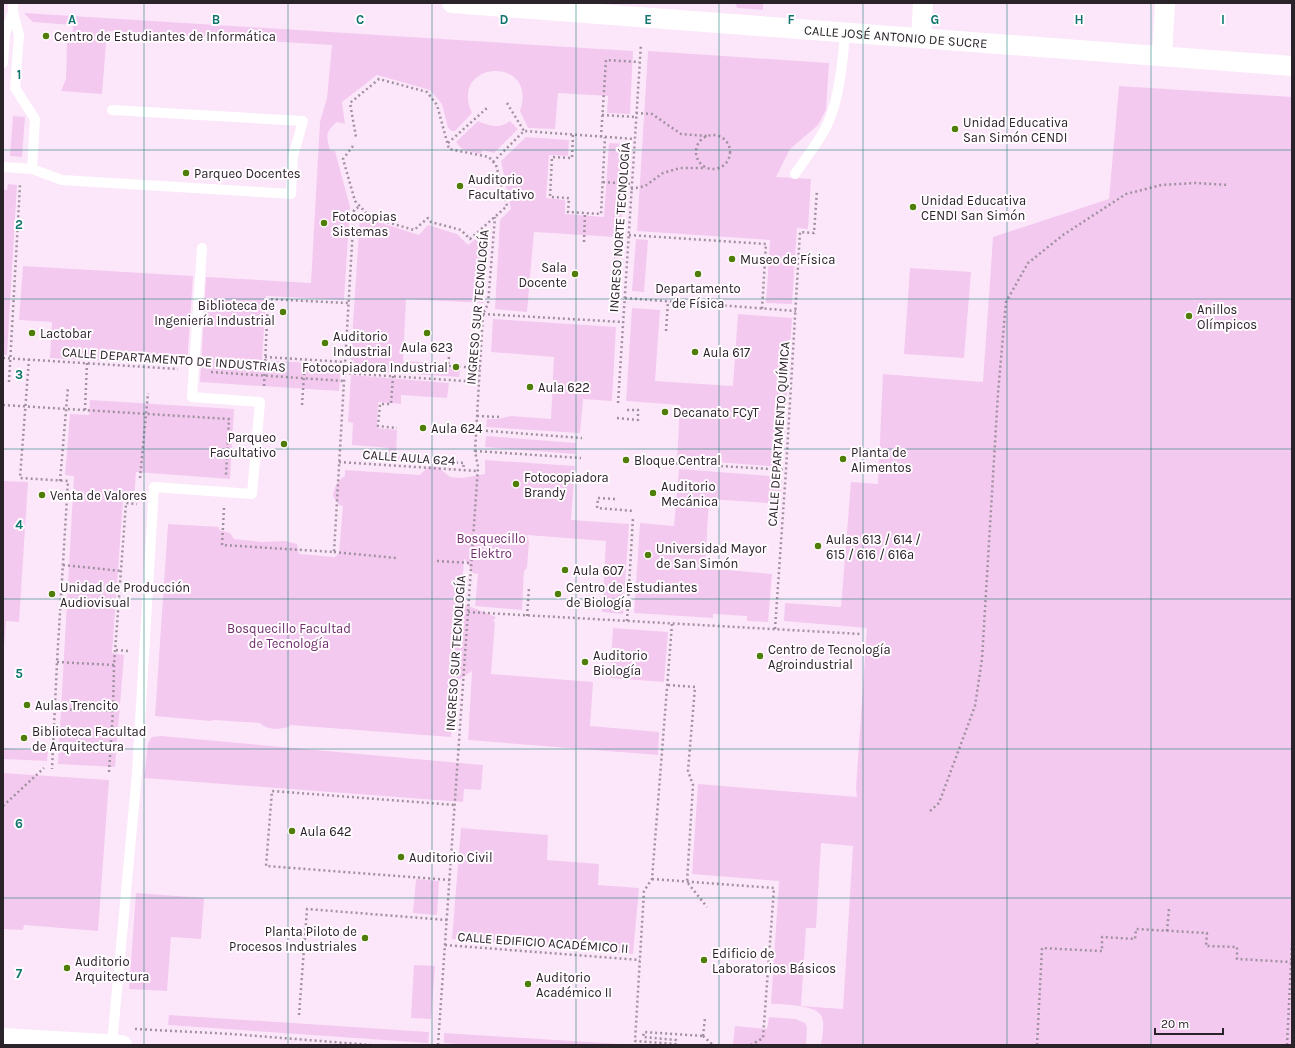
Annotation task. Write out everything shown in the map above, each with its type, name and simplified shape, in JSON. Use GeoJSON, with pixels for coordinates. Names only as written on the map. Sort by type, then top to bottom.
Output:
{"type":"FeatureCollection","features":[{"type":"Feature","properties":{"kind":"street","name":"CALLE JOSÉ ANTONIO DE SUCRE"},"geometry":{"type":"LineString","coordinates":[[452,3],[1292,66]]}},
{"type":"Feature","properties":{"kind":"street"},"geometry":{"type":"LineString","coordinates":[[921,38],[922,3]]}},
{"type":"Feature","properties":{"kind":"street"},"geometry":{"type":"LineString","coordinates":[[1162,56],[1165,3]]}},
{"type":"Feature","properties":{"kind":"street"},"geometry":{"type":"LineString","coordinates":[[3,1038],[110,1041]]}},
{"type":"Feature","properties":{"kind":"lane"},"geometry":{"type":"LineString","coordinates":[[3,63],[5,34],[13,8]]}},
{"type":"Feature","properties":{"kind":"lane"},"geometry":{"type":"LineString","coordinates":[[13,8],[19,34],[15,88],[35,119],[32,169]]}},
{"type":"Feature","properties":{"kind":"lane"},"geometry":{"type":"LineString","coordinates":[[795,174],[825,130],[833,108],[842,64],[845,32]]}},
{"type":"Feature","properties":{"kind":"lane"},"geometry":{"type":"LineString","coordinates":[[3,167],[32,169],[62,180],[291,194],[293,156],[303,120],[112,110]]}},
{"type":"Feature","properties":{"kind":"lane"},"geometry":{"type":"LineString","coordinates":[[110,1041],[137,773],[154,487],[252,494],[260,402],[192,397],[202,248]]}},
{"type":"Feature","properties":{"kind":"path","name":"INGRESO NORTE TECNOLOGÍA"},"geometry":{"type":"LineString","coordinates":[[618,403],[641,44]]}},
{"type":"Feature","properties":{"kind":"path"},"geometry":{"type":"LineString","coordinates":[[601,136],[606,60],[639,62]]}},
{"type":"Feature","properties":{"kind":"path"},"geometry":{"type":"LineString","coordinates":[[353,146],[343,159],[355,201],[370,217],[414,230],[428,218],[431,222],[461,230],[470,239],[507,206],[496,165],[489,157],[449,149],[437,104],[427,92],[379,79],[350,103],[356,137]]}},
{"type":"Feature","properties":{"kind":"path"},"geometry":{"type":"LineString","coordinates":[[507,103],[524,131]]}},
{"type":"Feature","properties":{"kind":"path"},"geometry":{"type":"LineString","coordinates":[[448,143],[487,108]]}},
{"type":"Feature","properties":{"kind":"path"},"geometry":{"type":"LineString","coordinates":[[631,189],[645,186],[663,173],[680,168],[717,169],[726,163],[730,154],[730,148],[724,139],[714,135],[681,134],[652,114],[636,113]]}},
{"type":"Feature","properties":{"kind":"path"},"geometry":{"type":"LineString","coordinates":[[602,115],[636,117]]}},
{"type":"Feature","properties":{"kind":"path"},"geometry":{"type":"LineString","coordinates":[[493,162],[524,131],[634,139]]}},
{"type":"Feature","properties":{"kind":"path"},"geometry":{"type":"LineString","coordinates":[[573,135],[572,158],[552,157],[550,197],[569,198],[568,212],[601,214],[605,137]]}},
{"type":"Feature","properties":{"kind":"path"},"geometry":{"type":"LineString","coordinates":[[706,168],[698,161],[696,151],[700,142],[709,136]]}},
{"type":"Feature","properties":{"kind":"path"},"geometry":{"type":"LineString","coordinates":[[9,382],[21,168]]}},
{"type":"Feature","properties":{"kind":"path"},"geometry":{"type":"LineString","coordinates":[[603,182],[632,184]]}},
{"type":"Feature","properties":{"kind":"path"},"geometry":{"type":"LineString","coordinates":[[930,810],[939,802],[975,706],[982,659],[998,393],[1006,302],[1028,263],[1063,235],[1126,194],[1161,185],[1195,183],[1230,185]]}},
{"type":"Feature","properties":{"kind":"path","name":"CALLE DEPARTAMENTO QUÍMICA"},"geometry":{"type":"LineString","coordinates":[[775,629],[800,232],[814,232],[817,190]]}},
{"type":"Feature","properties":{"kind":"path"},"geometry":{"type":"LineString","coordinates":[[334,552],[354,210],[360,206]]}},
{"type":"Feature","properties":{"kind":"path"},"geometry":{"type":"LineString","coordinates":[[584,242],[585,213]]}},
{"type":"Feature","properties":{"kind":"path","name":"INGRESO SUR TECNOLOGÍA"},"geometry":{"type":"LineString","coordinates":[[438,1045],[478,466],[475,451],[483,314],[488,304],[495,217]]}},
{"type":"Feature","properties":{"kind":"path"},"geometry":{"type":"LineString","coordinates":[[629,235],[766,244],[762,308]]}},
{"type":"Feature","properties":{"kind":"path"},"geometry":{"type":"LineString","coordinates":[[625,298],[796,311]]}},
{"type":"Feature","properties":{"kind":"path"},"geometry":{"type":"LineString","coordinates":[[264,389],[268,299],[348,303]]}},
{"type":"Feature","properties":{"kind":"path"},"geometry":{"type":"LineString","coordinates":[[666,331],[668,301]]}},
{"type":"Feature","properties":{"kind":"path"},"geometry":{"type":"LineString","coordinates":[[483,314],[623,322]]}},
{"type":"Feature","properties":{"kind":"path"},"geometry":{"type":"LineString","coordinates":[[265,357],[345,362]]}},
{"type":"Feature","properties":{"kind":"path"},"geometry":{"type":"LineString","coordinates":[[449,357],[448,366],[480,368]]}},
{"type":"Feature","properties":{"kind":"path","name":"CALLE DEPARTAMENTO DE INDUSTRIAS"},"geometry":{"type":"LineString","coordinates":[[3,358],[344,381]]}},
{"type":"Feature","properties":{"kind":"path"},"geometry":{"type":"LineString","coordinates":[[29,359],[20,478],[68,481],[56,662],[52,768]]}},
{"type":"Feature","properties":{"kind":"path"},"geometry":{"type":"LineString","coordinates":[[302,405],[305,360]]}},
{"type":"Feature","properties":{"kind":"path"},"geometry":{"type":"LineString","coordinates":[[85,410],[87,363]]}},
{"type":"Feature","properties":{"kind":"path"},"geometry":{"type":"LineString","coordinates":[[344,372],[479,382]]}},
{"type":"Feature","properties":{"kind":"path"},"geometry":{"type":"LineString","coordinates":[[393,376],[391,404],[380,404],[378,426],[397,428]]}},
{"type":"Feature","properties":{"kind":"path"},"geometry":{"type":"LineString","coordinates":[[60,481],[68,387]]}},
{"type":"Feature","properties":{"kind":"path"},"geometry":{"type":"LineString","coordinates":[[139,481],[148,393]]}},
{"type":"Feature","properties":{"kind":"path"},"geometry":{"type":"LineString","coordinates":[[3,405],[229,419],[222,545],[334,552],[396,558]]}},
{"type":"Feature","properties":{"kind":"path"},"geometry":{"type":"LineString","coordinates":[[617,418],[638,420],[638,410],[626,410]]}},
{"type":"Feature","properties":{"kind":"path"},"geometry":{"type":"LineString","coordinates":[[477,416],[500,417]]}},
{"type":"Feature","properties":{"kind":"path"},"geometry":{"type":"LineString","coordinates":[[476,430],[582,438]]}},
{"type":"Feature","properties":{"kind":"path"},"geometry":{"type":"LineString","coordinates":[[475,451],[580,458]]}},
{"type":"Feature","properties":{"kind":"path","name":"CALLE AULA 624"},"geometry":{"type":"LineString","coordinates":[[339,462],[477,472]]}},
{"type":"Feature","properties":{"kind":"path"},"geometry":{"type":"LineString","coordinates":[[446,462],[464,463],[463,470]]}},
{"type":"Feature","properties":{"kind":"path"},"geometry":{"type":"LineString","coordinates":[[671,463],[786,470]]}},
{"type":"Feature","properties":{"kind":"path"},"geometry":{"type":"LineString","coordinates":[[109,772],[114,665],[126,503],[137,504],[138,497]]}},
{"type":"Feature","properties":{"kind":"path"},"geometry":{"type":"LineString","coordinates":[[615,499],[598,498],[597,508],[634,511]]}},
{"type":"Feature","properties":{"kind":"path"},"geometry":{"type":"LineString","coordinates":[[627,621],[633,517]]}},
{"type":"Feature","properties":{"kind":"path"},"geometry":{"type":"LineString","coordinates":[[438,561],[471,563]]}},
{"type":"Feature","properties":{"kind":"path"},"geometry":{"type":"LineString","coordinates":[[63,565],[121,571]]}},
{"type":"Feature","properties":{"kind":"path"},"geometry":{"type":"LineString","coordinates":[[527,616],[529,588]]}},
{"type":"Feature","properties":{"kind":"path"},"geometry":{"type":"LineString","coordinates":[[468,612],[861,634]]}},
{"type":"Feature","properties":{"kind":"path"},"geometry":{"type":"LineString","coordinates":[[672,624],[652,879],[644,891],[634,1041],[676,1044],[676,1040],[643,1037],[644,1032],[703,1036],[713,1045]]}},
{"type":"Feature","properties":{"kind":"path"},"geometry":{"type":"LineString","coordinates":[[56,662],[114,665]]}},
{"type":"Feature","properties":{"kind":"path"},"geometry":{"type":"LineString","coordinates":[[668,685],[695,687],[688,771],[693,785],[687,882],[707,907]]}},
{"type":"Feature","properties":{"kind":"path"},"geometry":{"type":"LineString","coordinates":[[55,709],[113,711]]}},
{"type":"Feature","properties":{"kind":"path"},"geometry":{"type":"LineString","coordinates":[[3,806],[44,768]]}},
{"type":"Feature","properties":{"kind":"path"},"geometry":{"type":"LineString","coordinates":[[450,880],[266,866],[272,791],[455,805]]}},
{"type":"Feature","properties":{"kind":"path"},"geometry":{"type":"LineString","coordinates":[[652,879],[774,888],[763,1038],[751,1045]]}},
{"type":"Feature","properties":{"kind":"path"},"geometry":{"type":"LineString","coordinates":[[298,1014],[306,909],[447,920]]}},
{"type":"Feature","properties":{"kind":"path"},"geometry":{"type":"LineString","coordinates":[[1168,931],[1169,909]]}},
{"type":"Feature","properties":{"kind":"path"},"geometry":{"type":"LineString","coordinates":[[1037,1045],[1042,948],[1102,951],[1102,938],[1135,939],[1136,930],[1207,933],[1206,946],[1237,947],[1237,959],[1291,962]]}},
{"type":"Feature","properties":{"kind":"path"},"geometry":{"type":"LineString","coordinates":[[1287,1045],[1292,943]]}},
{"type":"Feature","properties":{"kind":"path","name":"CALLE EDIFICIO ACADÉMICO II"},"geometry":{"type":"LineString","coordinates":[[445,945],[640,960]]}},
{"type":"Feature","properties":{"kind":"path"},"geometry":{"type":"LineString","coordinates":[[703,1036],[705,1018]]}},
{"type":"Feature","properties":{"kind":"path"},"geometry":{"type":"LineString","coordinates":[[110,1041],[232,1034],[371,1045]]}},
{"type":"Feature","properties":{"kind":"green space"},"geometry":{"type":"Polygon","coordinates":[[[735,3],[763,3],[763,10],[737,8],[735,3]]]}},
{"type":"Feature","properties":{"kind":"green space"},"geometry":{"type":"Polygon","coordinates":[[[24,13],[633,51],[630,114],[607,113],[608,96],[558,93],[555,129],[528,128],[520,111],[522,93],[517,80],[507,73],[494,71],[482,74],[472,82],[468,95],[472,113],[455,131],[452,131],[448,128],[442,104],[430,90],[377,75],[342,102],[345,124],[337,122],[328,132],[327,138],[330,150],[335,151],[350,207],[344,300],[266,296],[262,360],[341,365],[339,391],[200,382],[206,277],[311,283],[320,122],[327,98],[332,45],[107,31],[102,94],[61,91],[66,79],[67,43],[72,43],[73,25],[33,22],[24,13]]]}},
{"type":"Feature","properties":{"kind":"green space"},"geometry":{"type":"Polygon","coordinates":[[[648,51],[829,63],[826,110],[818,125],[790,149],[776,177],[811,179],[808,229],[797,228],[792,304],[766,303],[770,240],[637,231],[648,51]]]}},
{"type":"Feature","properties":{"kind":"green space"},"geometry":{"type":"Polygon","coordinates":[[[1119,86],[1292,97],[1292,1045],[821,1045],[823,1021],[820,1014],[804,1007],[771,1004],[779,881],[692,874],[698,784],[857,797],[856,788],[867,628],[784,621],[785,603],[841,607],[851,482],[878,484],[883,374],[983,382],[993,237],[1109,199],[1119,86]],[[821,843],[816,928],[806,928],[801,1006],[843,1009],[853,846],[821,843]]]}},
{"type":"Feature","properties":{"kind":"green space"},"geometry":{"type":"Polygon","coordinates":[[[13,116],[25,117],[22,157],[10,156],[13,116]]]}},
{"type":"Feature","properties":{"kind":"green space"},"geometry":{"type":"Polygon","coordinates":[[[478,121],[498,126],[506,124],[510,121],[518,129],[494,153],[483,150],[481,154],[463,150],[456,142],[478,121]]]}},
{"type":"Feature","properties":{"kind":"green space"},"geometry":{"type":"Polygon","coordinates":[[[526,137],[569,140],[568,156],[549,155],[546,198],[565,200],[565,214],[604,217],[609,143],[626,144],[616,304],[611,304],[615,237],[534,232],[527,312],[495,309],[500,220],[511,209],[501,161],[526,137]]]}},
{"type":"Feature","properties":{"kind":"green space"},"geometry":{"type":"Polygon","coordinates":[[[8,184],[17,185],[7,355],[3,355],[3,190],[7,190],[8,184]]]}},
{"type":"Feature","properties":{"kind":"green space"},"geometry":{"type":"Polygon","coordinates":[[[360,216],[419,235],[428,225],[457,234],[468,245],[489,228],[484,303],[406,299],[403,361],[440,363],[441,368],[460,369],[459,377],[350,370],[360,216]]]}},
{"type":"Feature","properties":{"kind":"green space"},"geometry":{"type":"Polygon","coordinates":[[[636,239],[648,240],[644,292],[632,291],[636,239]]]}},
{"type":"Feature","properties":{"kind":"green space"},"geometry":{"type":"Polygon","coordinates":[[[23,266],[193,276],[187,365],[50,358],[52,322],[19,320],[23,266]]]}},
{"type":"Feature","properties":{"kind":"green space"},"geometry":{"type":"Polygon","coordinates":[[[910,268],[971,272],[964,358],[904,354],[910,268]]]}},
{"type":"Feature","properties":{"kind":"green space"},"geometry":{"type":"Polygon","coordinates":[[[632,308],[660,310],[655,381],[733,386],[738,314],[792,318],[782,467],[677,459],[680,405],[626,401],[632,308]]]}},
{"type":"Feature","properties":{"kind":"green space"},"geometry":{"type":"Polygon","coordinates":[[[493,319],[616,327],[612,401],[583,399],[580,433],[486,427],[487,419],[498,419],[511,416],[551,419],[554,357],[491,352],[493,319]]]}},
{"type":"Feature","properties":{"kind":"green space"},"geometry":{"type":"Polygon","coordinates":[[[351,375],[449,383],[447,398],[401,395],[401,404],[378,402],[377,428],[397,430],[396,456],[438,460],[438,464],[388,461],[389,448],[352,445],[353,423],[348,422],[351,375]]]}},
{"type":"Feature","properties":{"kind":"green space"},"geometry":{"type":"Polygon","coordinates":[[[90,400],[234,409],[230,479],[136,472],[134,501],[123,500],[112,653],[124,655],[115,767],[58,764],[74,476],[65,475],[70,414],[89,415],[90,400]]]}},
{"type":"Feature","properties":{"kind":"green space"},"geometry":{"type":"Polygon","coordinates":[[[486,436],[576,443],[575,454],[485,447],[486,436]]]}},
{"type":"Feature","properties":{"kind":"green space"},"geometry":{"type":"Polygon","coordinates":[[[485,460],[575,466],[571,520],[629,524],[623,614],[602,612],[606,541],[527,535],[529,541],[527,568],[524,571],[522,610],[475,606],[478,574],[473,573],[464,558],[461,603],[496,617],[493,621],[495,622],[491,674],[593,682],[590,726],[659,732],[658,755],[468,740],[472,671],[455,682],[451,737],[290,725],[289,727],[274,729],[263,726],[260,723],[211,721],[155,716],[168,524],[219,527],[219,530],[230,533],[234,539],[262,542],[285,541],[297,544],[299,554],[335,557],[339,553],[343,506],[339,505],[333,496],[336,484],[345,476],[345,470],[420,475],[429,466],[438,467],[450,477],[462,478],[485,474],[485,460]]]}},
{"type":"Feature","properties":{"kind":"green space"},"geometry":{"type":"Polygon","coordinates":[[[679,469],[782,477],[780,504],[709,499],[705,568],[772,574],[768,622],[747,621],[747,616],[713,614],[713,618],[634,613],[640,523],[674,526],[679,469]]]}},
{"type":"Feature","properties":{"kind":"green space"},"geometry":{"type":"Polygon","coordinates":[[[3,481],[28,482],[19,622],[6,621],[3,661],[3,481]]]}},
{"type":"Feature","properties":{"kind":"green space"},"geometry":{"type":"Polygon","coordinates":[[[613,628],[668,632],[664,682],[610,678],[613,628]]]}},
{"type":"Feature","properties":{"kind":"green space"},"geometry":{"type":"Polygon","coordinates":[[[161,736],[483,765],[481,790],[464,789],[463,802],[144,778],[148,743],[152,737],[161,736]]]}},
{"type":"Feature","properties":{"kind":"green space"},"geometry":{"type":"Polygon","coordinates":[[[3,748],[48,751],[47,761],[3,759],[3,748]]]}},
{"type":"Feature","properties":{"kind":"green space"},"geometry":{"type":"Polygon","coordinates":[[[3,773],[109,780],[98,931],[24,925],[23,930],[3,929],[3,773]]]}},
{"type":"Feature","properties":{"kind":"green space"},"geometry":{"type":"Polygon","coordinates":[[[461,828],[548,835],[547,860],[599,864],[598,885],[639,888],[633,954],[452,939],[461,828]]]}},
{"type":"Feature","properties":{"kind":"green space"},"geometry":{"type":"Polygon","coordinates":[[[416,879],[439,881],[437,915],[413,913],[416,879]]]}},
{"type":"Feature","properties":{"kind":"green space"},"geometry":{"type":"Polygon","coordinates":[[[136,893],[204,898],[201,939],[171,937],[167,991],[129,989],[136,893]]]}},
{"type":"Feature","properties":{"kind":"green space"},"geometry":{"type":"Polygon","coordinates":[[[414,965],[435,966],[431,1019],[411,1018],[414,965]]]}},
{"type":"Feature","properties":{"kind":"green space"},"geometry":{"type":"Polygon","coordinates":[[[169,1015],[429,1032],[428,1043],[168,1025],[169,1015]]]}},
{"type":"Feature","properties":{"kind":"green space"},"geometry":{"type":"Polygon","coordinates":[[[769,1017],[795,1019],[805,1023],[807,1028],[806,1045],[733,1045],[735,1026],[767,1029],[769,1017]]]}},
{"type":"Feature","properties":{"kind":"green space"},"geometry":{"type":"Polygon","coordinates":[[[444,1033],[636,1045],[470,1045],[444,1043],[444,1033]]]}},
{"type":"Feature","properties":{"kind":"place","name":"Centro de Estudiantes de Informática"},"geometry":{"type":"Point","coordinates":[46,36]}},
{"type":"Feature","properties":{"kind":"place","name":"Unidad Educativa San Simón CENDI"},"geometry":{"type":"Point","coordinates":[955,129]}},
{"type":"Feature","properties":{"kind":"place","name":"Parqueo Docentes"},"geometry":{"type":"Point","coordinates":[186,173]}},
{"type":"Feature","properties":{"kind":"place","name":"Auditorio Facultativo"},"geometry":{"type":"Point","coordinates":[460,186]}},
{"type":"Feature","properties":{"kind":"place","name":"Unidad Educativa CENDI San Simón"},"geometry":{"type":"Point","coordinates":[913,207]}},
{"type":"Feature","properties":{"kind":"place","name":"Fotocopias Sistemas"},"geometry":{"type":"Point","coordinates":[324,223]}},
{"type":"Feature","properties":{"kind":"place","name":"Museo de Física"},"geometry":{"type":"Point","coordinates":[732,259]}},
{"type":"Feature","properties":{"kind":"place","name":"Sala Docente"},"geometry":{"type":"Point","coordinates":[575,274]}},
{"type":"Feature","properties":{"kind":"place","name":"Departamento de Física"},"geometry":{"type":"Point","coordinates":[698,274]}},
{"type":"Feature","properties":{"kind":"place","name":"Biblioteca de Ingeniería Industrial"},"geometry":{"type":"Point","coordinates":[283,312]}},
{"type":"Feature","properties":{"kind":"place","name":"Anillos Olímpicos"},"geometry":{"type":"Point","coordinates":[1189,316]}},
{"type":"Feature","properties":{"kind":"place","name":"Lactobar"},"geometry":{"type":"Point","coordinates":[32,333]}},
{"type":"Feature","properties":{"kind":"place","name":"Aula 623"},"geometry":{"type":"Point","coordinates":[427,333]}},
{"type":"Feature","properties":{"kind":"place","name":"Auditorio Industrial"},"geometry":{"type":"Point","coordinates":[325,343]}},
{"type":"Feature","properties":{"kind":"place","name":"Aula 617"},"geometry":{"type":"Point","coordinates":[695,352]}},
{"type":"Feature","properties":{"kind":"place","name":"Fotocopiadora Industrial"},"geometry":{"type":"Point","coordinates":[456,367]}},
{"type":"Feature","properties":{"kind":"place","name":"Aula 622"},"geometry":{"type":"Point","coordinates":[530,387]}},
{"type":"Feature","properties":{"kind":"place","name":"Decanato FCyT"},"geometry":{"type":"Point","coordinates":[665,412]}},
{"type":"Feature","properties":{"kind":"place","name":"Aula 624"},"geometry":{"type":"Point","coordinates":[423,428]}},
{"type":"Feature","properties":{"kind":"place","name":"Parqueo Facultativo"},"geometry":{"type":"Point","coordinates":[284,444]}},
{"type":"Feature","properties":{"kind":"place","name":"Planta de Alimentos"},"geometry":{"type":"Point","coordinates":[843,459]}},
{"type":"Feature","properties":{"kind":"place","name":"Bloque Central"},"geometry":{"type":"Point","coordinates":[626,460]}},
{"type":"Feature","properties":{"kind":"place","name":"Fotocopiadora Brandy"},"geometry":{"type":"Point","coordinates":[516,484]}},
{"type":"Feature","properties":{"kind":"place","name":"Auditorio Mecánica"},"geometry":{"type":"Point","coordinates":[653,493]}},
{"type":"Feature","properties":{"kind":"place","name":"Venta de Valores"},"geometry":{"type":"Point","coordinates":[42,495]}},
{"type":"Feature","properties":{"kind":"place","name":"Aulas 613 / 614 / 615 / 616 / 616a"},"geometry":{"type":"Point","coordinates":[818,546]}},
{"type":"Feature","properties":{"kind":"place","name":"Universidad Mayor de San Simón"},"geometry":{"type":"Point","coordinates":[648,555]}},
{"type":"Feature","properties":{"kind":"place","name":"Aula 607"},"geometry":{"type":"Point","coordinates":[565,570]}},
{"type":"Feature","properties":{"kind":"place","name":"Unidad de Producción Audiovisual"},"geometry":{"type":"Point","coordinates":[52,594]}},
{"type":"Feature","properties":{"kind":"place","name":"Centro de Estudiantes de Biología"},"geometry":{"type":"Point","coordinates":[558,594]}},
{"type":"Feature","properties":{"kind":"place","name":"Centro de Tecnología Agroindustrial"},"geometry":{"type":"Point","coordinates":[760,656]}},
{"type":"Feature","properties":{"kind":"place","name":"Auditorio Biología"},"geometry":{"type":"Point","coordinates":[585,662]}},
{"type":"Feature","properties":{"kind":"place","name":"Aulas Trencito"},"geometry":{"type":"Point","coordinates":[27,705]}},
{"type":"Feature","properties":{"kind":"place","name":"Biblioteca Facultad de Arquitectura"},"geometry":{"type":"Point","coordinates":[24,738]}},
{"type":"Feature","properties":{"kind":"place","name":"Aula 642"},"geometry":{"type":"Point","coordinates":[292,831]}},
{"type":"Feature","properties":{"kind":"place","name":"Auditorio Civil"},"geometry":{"type":"Point","coordinates":[401,857]}},
{"type":"Feature","properties":{"kind":"place","name":"Planta Piloto de Procesos Industriales"},"geometry":{"type":"Point","coordinates":[365,938]}},
{"type":"Feature","properties":{"kind":"place","name":"Edificio de Laboratorios Básicos"},"geometry":{"type":"Point","coordinates":[704,960]}},
{"type":"Feature","properties":{"kind":"place","name":"Auditorio Arquitectura"},"geometry":{"type":"Point","coordinates":[67,968]}},
{"type":"Feature","properties":{"kind":"place","name":"Auditorio Académico II"},"geometry":{"type":"Point","coordinates":[528,984]}},
{"type":"Feature","properties":{"kind":"park label","name":"Bosquecillo Elektro"},"geometry":{"type":"Point","coordinates":[491,546]}},
{"type":"Feature","properties":{"kind":"park label","name":"Bosquecillo Facultad de Tecnología"},"geometry":{"type":"Point","coordinates":[289,636]}}]}
